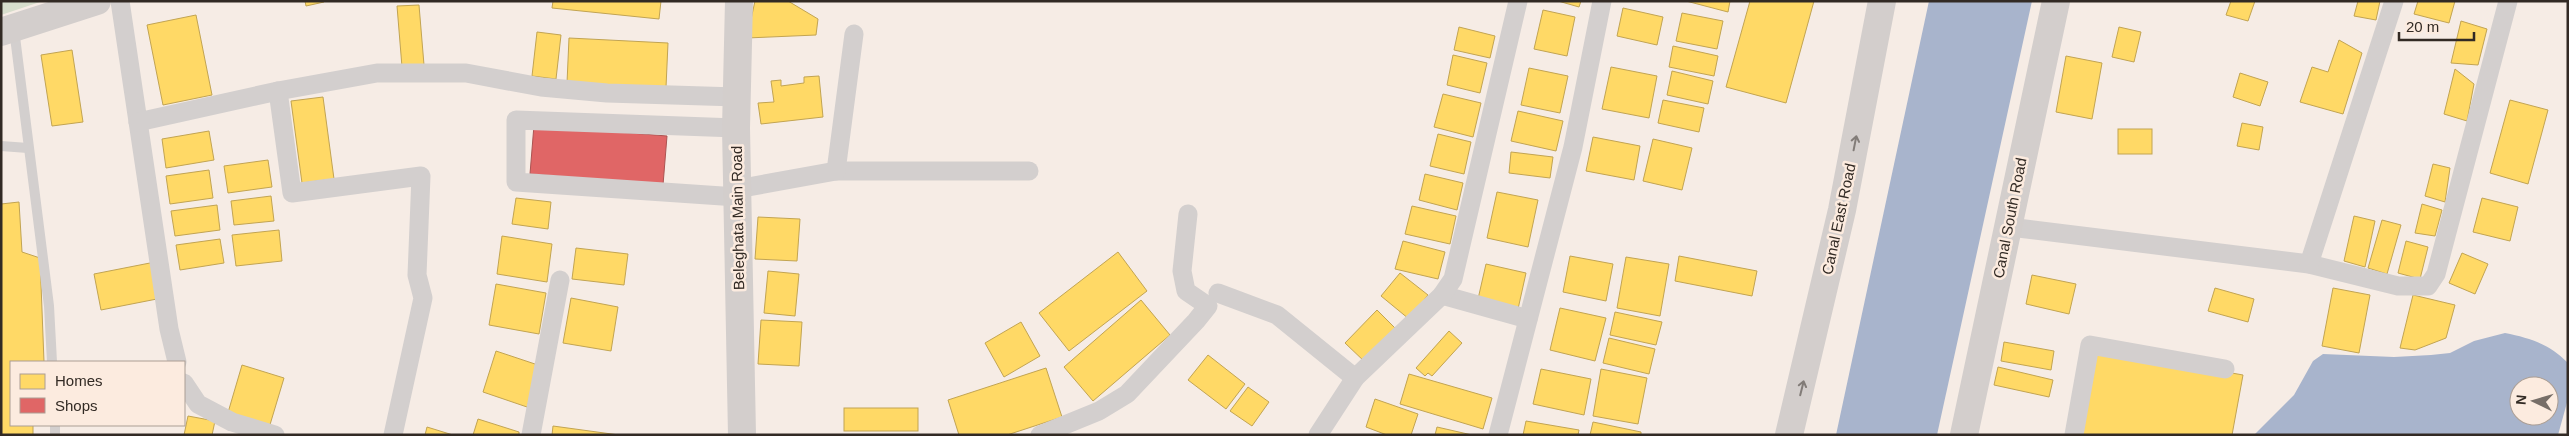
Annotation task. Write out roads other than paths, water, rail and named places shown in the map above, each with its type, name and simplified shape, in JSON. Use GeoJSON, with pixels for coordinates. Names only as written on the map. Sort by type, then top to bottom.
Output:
{"type":"FeatureCollection","features":[{"type":"Feature","properties":{"kind":"main road"},"geometry":{"type":"LineString","coordinates":[[8,30],[97,1]]}},
{"type":"Feature","properties":{"kind":"main road","name":"Beleghata Main Road"},"geometry":{"type":"LineString","coordinates":[[739,1],[736,128],[742,435]]}},
{"type":"Feature","properties":{"kind":"main road","name":"Canal East Road"},"geometry":{"type":"LineString","coordinates":[[1790,435],[1842,210],[1882,1]]}},
{"type":"Feature","properties":{"kind":"main road","name":"Canal South Road"},"geometry":{"type":"LineString","coordinates":[[1964,435],[2010,227],[2027,131],[2056,1]]}},
{"type":"Feature","properties":{"kind":"street"},"geometry":{"type":"LineString","coordinates":[[120,1],[169,329],[177,361]]}},
{"type":"Feature","properties":{"kind":"street"},"geometry":{"type":"LineString","coordinates":[[1318,435],[1355,378],[1442,295],[1453,279],[1518,1]]}},
{"type":"Feature","properties":{"kind":"street"},"geometry":{"type":"LineString","coordinates":[[1498,435],[1573,147],[1602,1]]}},
{"type":"Feature","properties":{"kind":"street"},"geometry":{"type":"LineString","coordinates":[[2310,264],[2394,1]]}},
{"type":"Feature","properties":{"kind":"street"},"geometry":{"type":"LineString","coordinates":[[2010,227],[2310,264],[2398,286],[2428,286],[2436,274],[2508,1]]}},
{"type":"Feature","properties":{"kind":"street"},"geometry":{"type":"LineString","coordinates":[[836,171],[854,34]]}},
{"type":"Feature","properties":{"kind":"street"},"geometry":{"type":"LineString","coordinates":[[138,122],[377,73],[466,72],[550,88],[607,93],[737,97]]}},
{"type":"Feature","properties":{"kind":"street"},"geometry":{"type":"LineString","coordinates":[[278,92],[292,194],[421,176],[417,275],[424,298],[393,435]]}},
{"type":"Feature","properties":{"kind":"street"},"geometry":{"type":"LineString","coordinates":[[736,128],[516,120],[516,182],[737,193],[836,171],[1029,171]]}},
{"type":"Feature","properties":{"kind":"street"},"geometry":{"type":"LineString","coordinates":[[1040,435],[1099,411],[1127,394],[1208,306],[1186,290],[1182,271],[1188,214]]}},
{"type":"Feature","properties":{"kind":"street"},"geometry":{"type":"LineString","coordinates":[[531,435],[560,280]]}},
{"type":"Feature","properties":{"kind":"street"},"geometry":{"type":"LineString","coordinates":[[1218,293],[1277,315],[1355,378]]}},
{"type":"Feature","properties":{"kind":"street"},"geometry":{"type":"LineString","coordinates":[[1442,295],[1528,319]]}},
{"type":"Feature","properties":{"kind":"street"},"geometry":{"type":"LineString","coordinates":[[2074,435],[2090,345],[2225,369]]}},
{"type":"Feature","properties":{"kind":"street"},"geometry":{"type":"LineString","coordinates":[[185,384],[198,404],[232,422],[274,435]]}},
{"type":"Feature","properties":{"kind":"lane"},"geometry":{"type":"LineString","coordinates":[[8,30],[28,148],[49,306],[52,361]]}},
{"type":"Feature","properties":{"kind":"lane"},"geometry":{"type":"LineString","coordinates":[[1,146],[28,148]]}},
{"type":"Feature","properties":{"kind":"water"},"geometry":{"type":"Polygon","coordinates":[[[1929,1],[2032,1],[1937,435],[1836,435],[1929,1]]]}},
{"type":"Feature","properties":{"kind":"water"},"geometry":{"type":"Polygon","coordinates":[[[2505,333],[2546,346],[2560,356],[2567,362],[2568,399],[2558,435],[2254,435],[2294,395],[2313,361],[2323,354],[2394,357],[2450,353],[2474,341],[2505,333]]]}}]}
